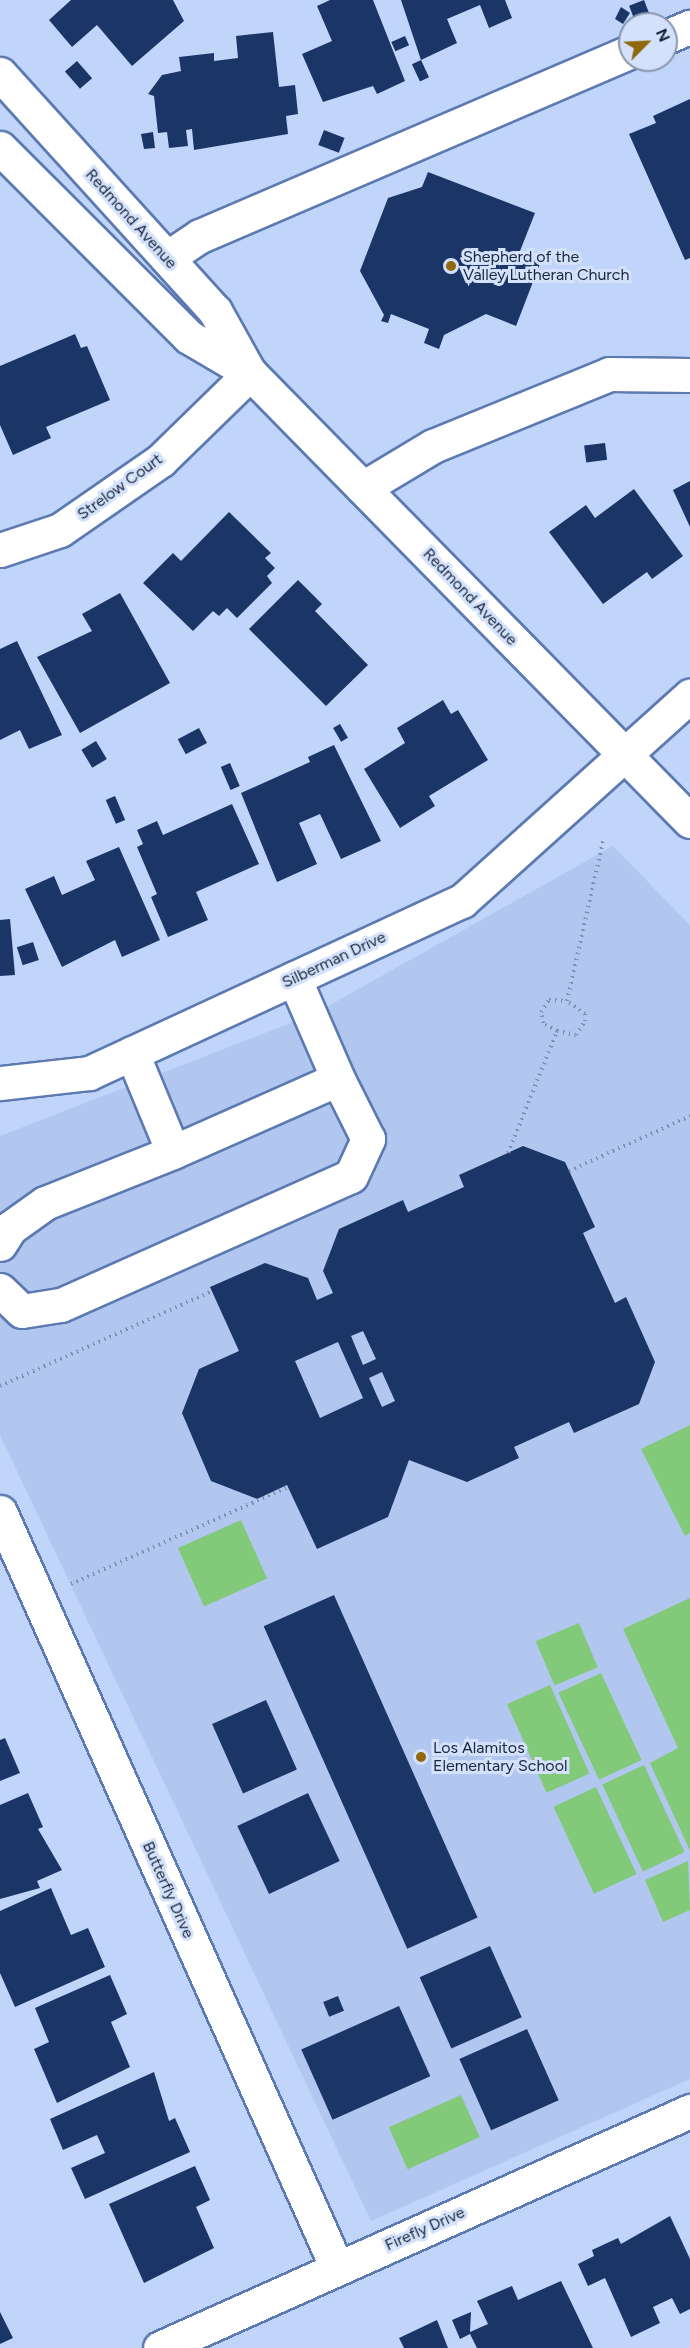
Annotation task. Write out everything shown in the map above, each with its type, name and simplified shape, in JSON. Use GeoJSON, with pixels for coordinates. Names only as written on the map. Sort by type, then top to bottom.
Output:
{"type":"FeatureCollection","features":[{"type":"Feature","properties":{"kind":"street"},"geometry":{"type":"LineString","coordinates":[[167,258],[200,236],[618,57]]}},
{"type":"Feature","properties":{"kind":"street","name":"Redmond Avenue"},"geometry":{"type":"LineString","coordinates":[[0,74],[215,311],[250,373]]}},
{"type":"Feature","properties":{"kind":"street","name":"Redmond Avenue"},"geometry":{"type":"LineString","coordinates":[[0,148],[189,337],[250,373],[690,821]]}},
{"type":"Feature","properties":{"kind":"street","name":"Strelow Court"},"geometry":{"type":"LineString","coordinates":[[0,550],[60,530],[161,460],[250,373]]}},
{"type":"Feature","properties":{"kind":"street"},"geometry":{"type":"LineString","coordinates":[[363,488],[433,446],[609,374],[690,375]]}},
{"type":"Feature","properties":{"kind":"street","name":"Silberman Drive"},"geometry":{"type":"LineString","coordinates":[[0,1083],[89,1072],[462,901],[626,756],[690,696]]}},
{"type":"Feature","properties":{"kind":"street"},"geometry":{"type":"LineString","coordinates":[[0,1290],[22,1311],[61,1305],[351,1176],[368,1139],[338,1079],[294,978]]}},
{"type":"Feature","properties":{"kind":"street"},"geometry":{"type":"LineString","coordinates":[[132,1053],[173,1152]]}},
{"type":"Feature","properties":{"kind":"street"},"geometry":{"type":"LineString","coordinates":[[0,1244],[10,1228],[45,1203],[173,1152],[338,1079]]}},
{"type":"Feature","properties":{"kind":"street","name":"Butterfly Drive"},"geometry":{"type":"LineString","coordinates":[[0,1512],[337,2268]]}},
{"type":"Feature","properties":{"kind":"street","name":"Firefly Drive"},"geometry":{"type":"LineString","coordinates":[[160,2348],[690,2111]]}},
{"type":"Feature","properties":{"kind":"path"},"geometry":{"type":"LineString","coordinates":[[567,1001],[603,841]]}},
{"type":"Feature","properties":{"kind":"path"},"geometry":{"type":"LineString","coordinates":[[549,1000],[567,1001],[585,1014],[585,1021],[576,1035],[557,1031],[543,1023],[541,1012],[549,1000]]}},
{"type":"Feature","properties":{"kind":"path"},"geometry":{"type":"LineString","coordinates":[[508,1153],[557,1031]]}},
{"type":"Feature","properties":{"kind":"path"},"geometry":{"type":"LineString","coordinates":[[569,1171],[690,1116]]}},
{"type":"Feature","properties":{"kind":"path"},"geometry":{"type":"LineString","coordinates":[[0,1386],[212,1291]]}},
{"type":"Feature","properties":{"kind":"path"},"geometry":{"type":"LineString","coordinates":[[70,1584],[288,1487]]}},
{"type":"Feature","properties":{"kind":"shaded area","name":"Los Alamitos Elementary School"},"geometry":{"type":"Polygon","coordinates":[[[613,846],[690,925],[690,2079],[371,2221],[0,1435],[0,1136],[314,1014],[613,846]]]}},
{"type":"Feature","properties":{"kind":"green space"},"geometry":{"type":"Polygon","coordinates":[[[690,1425],[690,1533],[685,1536],[641,1449],[690,1425]]]}},
{"type":"Feature","properties":{"kind":"green space"},"geometry":{"type":"Polygon","coordinates":[[[241,1520],[267,1578],[204,1607],[178,1548],[241,1520]]]}},
{"type":"Feature","properties":{"kind":"green space"},"geometry":{"type":"Polygon","coordinates":[[[690,1598],[690,1851],[650,1763],[678,1748],[623,1629],[690,1598]]]}},
{"type":"Feature","properties":{"kind":"green space"},"geometry":{"type":"Polygon","coordinates":[[[579,1623],[598,1667],[554,1686],[536,1641],[579,1623]]]}},
{"type":"Feature","properties":{"kind":"green space"},"geometry":{"type":"Polygon","coordinates":[[[601,1673],[642,1760],[599,1780],[558,1693],[601,1673]]]}},
{"type":"Feature","properties":{"kind":"green space"},"geometry":{"type":"Polygon","coordinates":[[[550,1685],[589,1774],[547,1793],[507,1704],[550,1685]]]}},
{"type":"Feature","properties":{"kind":"green space"},"geometry":{"type":"Polygon","coordinates":[[[644,1765],[685,1852],[643,1871],[602,1784],[644,1765]]]}},
{"type":"Feature","properties":{"kind":"green space"},"geometry":{"type":"Polygon","coordinates":[[[596,1787],[637,1874],[594,1894],[553,1807],[596,1787]]]}},
{"type":"Feature","properties":{"kind":"green space"},"geometry":{"type":"Polygon","coordinates":[[[688,1861],[690,1910],[663,1922],[645,1880],[688,1861]]]}},
{"type":"Feature","properties":{"kind":"green space"},"geometry":{"type":"Polygon","coordinates":[[[461,2095],[480,2137],[408,2169],[389,2127],[461,2095]]]}},
{"type":"Feature","properties":{"kind":"building"},"geometry":{"type":"Polygon","coordinates":[[[71,0],[173,0],[184,21],[132,66],[97,25],[72,47],[49,20],[71,0]]]}},
{"type":"Feature","properties":{"kind":"building"},"geometry":{"type":"Polygon","coordinates":[[[330,0],[373,0],[405,81],[377,94],[373,86],[323,102],[302,54],[332,41],[317,6],[330,0]]]}},
{"type":"Feature","properties":{"kind":"building"},"geometry":{"type":"Polygon","coordinates":[[[401,0],[505,0],[512,18],[489,28],[480,5],[447,19],[457,43],[421,60],[401,0]]]}},
{"type":"Feature","properties":{"kind":"building"},"geometry":{"type":"Polygon","coordinates":[[[644,0],[649,12],[631,12],[629,6],[644,0]]]}},
{"type":"Feature","properties":{"kind":"building"},"geometry":{"type":"Polygon","coordinates":[[[621,7],[628,12],[618,12],[621,7]]]}},
{"type":"Feature","properties":{"kind":"building"},"geometry":{"type":"Polygon","coordinates":[[[273,32],[279,87],[295,85],[298,114],[286,116],[288,134],[194,150],[192,129],[186,130],[188,146],[169,148],[167,132],[158,133],[154,96],[148,94],[162,75],[181,71],[179,57],[214,53],[214,61],[238,58],[236,36],[273,32]]]}},
{"type":"Feature","properties":{"kind":"building"},"geometry":{"type":"Polygon","coordinates":[[[405,36],[409,45],[395,51],[391,42],[405,36]]]}},
{"type":"Feature","properties":{"kind":"building"},"geometry":{"type":"Polygon","coordinates":[[[421,60],[429,77],[420,81],[412,64],[421,60]]]}},
{"type":"Feature","properties":{"kind":"building"},"geometry":{"type":"Polygon","coordinates":[[[77,61],[92,78],[80,89],[65,71],[77,61]]]}},
{"type":"Feature","properties":{"kind":"building"},"geometry":{"type":"Polygon","coordinates":[[[690,99],[690,258],[685,260],[629,134],[656,123],[653,116],[690,99]]]}},
{"type":"Feature","properties":{"kind":"building"},"geometry":{"type":"Polygon","coordinates":[[[324,130],[345,138],[339,153],[318,145],[324,130]]]}},
{"type":"Feature","properties":{"kind":"building"},"geometry":{"type":"Polygon","coordinates":[[[153,132],[155,148],[144,149],[141,134],[153,132]]]}},
{"type":"Feature","properties":{"kind":"building","name":"Shepherd of the Valley Lutheran Church"},"geometry":{"type":"Polygon","coordinates":[[[428,172],[535,213],[520,251],[541,261],[516,326],[486,314],[444,335],[439,349],[424,343],[429,329],[391,314],[388,323],[381,321],[384,315],[360,271],[388,198],[422,187],[428,172]]]}},
{"type":"Feature","properties":{"kind":"building"},"geometry":{"type":"Polygon","coordinates":[[[75,334],[81,348],[87,346],[110,400],[46,427],[51,438],[13,455],[0,425],[0,366],[75,334]]]}},
{"type":"Feature","properties":{"kind":"building"},"geometry":{"type":"Polygon","coordinates":[[[605,443],[607,460],[586,462],[584,446],[605,443]]]}},
{"type":"Feature","properties":{"kind":"building"},"geometry":{"type":"Polygon","coordinates":[[[690,481],[690,527],[673,490],[690,481]]]}},
{"type":"Feature","properties":{"kind":"building"},"geometry":{"type":"Polygon","coordinates":[[[634,489],[683,556],[652,579],[647,572],[603,604],[549,532],[586,505],[595,518],[634,489]]]}},
{"type":"Feature","properties":{"kind":"building"},"geometry":{"type":"Polygon","coordinates":[[[229,512],[271,553],[265,558],[275,568],[267,576],[272,583],[237,618],[227,608],[219,616],[213,611],[193,631],[143,583],[173,553],[181,561],[229,512]]]}},
{"type":"Feature","properties":{"kind":"building"},"geometry":{"type":"Polygon","coordinates":[[[298,580],[322,604],[315,611],[368,665],[326,706],[249,629],[298,580]]]}},
{"type":"Feature","properties":{"kind":"building"},"geometry":{"type":"Polygon","coordinates":[[[120,593],[170,683],[80,733],[37,657],[92,631],[82,614],[120,593]]]}},
{"type":"Feature","properties":{"kind":"building"},"geometry":{"type":"Polygon","coordinates":[[[17,641],[62,735],[29,749],[20,730],[0,740],[0,649],[17,641]]]}},
{"type":"Feature","properties":{"kind":"building"},"geometry":{"type":"Polygon","coordinates":[[[443,700],[451,714],[458,710],[488,760],[429,796],[435,806],[400,828],[364,769],[405,743],[397,728],[443,700]]]}},
{"type":"Feature","properties":{"kind":"building"},"geometry":{"type":"Polygon","coordinates":[[[340,724],[348,738],[341,742],[333,728],[340,724]]]}},
{"type":"Feature","properties":{"kind":"building"},"geometry":{"type":"Polygon","coordinates":[[[199,728],[207,743],[186,754],[178,739],[199,728]]]}},
{"type":"Feature","properties":{"kind":"building"},"geometry":{"type":"Polygon","coordinates":[[[96,741],[107,759],[92,768],[81,750],[96,741]]]}},
{"type":"Feature","properties":{"kind":"building"},"geometry":{"type":"Polygon","coordinates":[[[334,745],[381,841],[341,859],[320,814],[299,823],[317,864],[277,882],[241,793],[310,762],[308,757],[334,745]]]}},
{"type":"Feature","properties":{"kind":"building"},"geometry":{"type":"Polygon","coordinates":[[[230,763],[240,786],[231,790],[221,767],[230,763]]]}},
{"type":"Feature","properties":{"kind":"building"},"geometry":{"type":"Polygon","coordinates":[[[115,796],[125,820],[116,824],[106,800],[115,796]]]}},
{"type":"Feature","properties":{"kind":"building"},"geometry":{"type":"Polygon","coordinates":[[[232,804],[259,864],[196,892],[208,920],[168,937],[151,897],[157,894],[137,847],[143,844],[137,830],[157,821],[163,835],[232,804]]]}},
{"type":"Feature","properties":{"kind":"building"},"geometry":{"type":"Polygon","coordinates":[[[119,847],[160,940],[122,957],[115,940],[62,967],[25,889],[54,876],[62,895],[95,880],[86,861],[119,847]]]}},
{"type":"Feature","properties":{"kind":"building"},"geometry":{"type":"Polygon","coordinates":[[[10,919],[15,975],[0,976],[0,920],[10,919]]]}},
{"type":"Feature","properties":{"kind":"building"},"geometry":{"type":"Polygon","coordinates":[[[33,942],[39,960],[23,965],[17,947],[33,942]]]}},
{"type":"Feature","properties":{"kind":"building"},"geometry":{"type":"Polygon","coordinates":[[[523,1146],[565,1162],[595,1227],[583,1233],[615,1303],[626,1297],[655,1362],[639,1404],[574,1433],[569,1422],[514,1447],[519,1458],[467,1482],[409,1460],[388,1517],[317,1549],[287,1485],[257,1499],[211,1481],[182,1413],[199,1369],[239,1351],[210,1287],[265,1263],[308,1278],[317,1300],[333,1293],[323,1271],[339,1229],[403,1200],[408,1212],[464,1187],[459,1175],[523,1146]],[[363,1331],[351,1336],[363,1365],[376,1359],[363,1331]],[[338,1342],[295,1361],[320,1418],[363,1398],[338,1342]],[[382,1372],[369,1378],[382,1407],[395,1401],[382,1372]]]}},
{"type":"Feature","properties":{"kind":"building"},"geometry":{"type":"Polygon","coordinates":[[[334,1595],[478,1917],[407,1949],[264,1626],[334,1595]]]}},
{"type":"Feature","properties":{"kind":"building"},"geometry":{"type":"Polygon","coordinates":[[[266,1700],[297,1769],[243,1793],[212,1724],[266,1700]]]}},
{"type":"Feature","properties":{"kind":"building"},"geometry":{"type":"Polygon","coordinates":[[[5,1738],[20,1773],[0,1781],[0,1740],[5,1738]]]}},
{"type":"Feature","properties":{"kind":"building"},"geometry":{"type":"Polygon","coordinates":[[[28,1793],[43,1827],[38,1829],[62,1870],[37,1881],[40,1888],[0,1899],[0,1805],[28,1793]]]}},
{"type":"Feature","properties":{"kind":"building"},"geometry":{"type":"Polygon","coordinates":[[[308,1793],[340,1861],[269,1894],[237,1826],[308,1793]]]}},
{"type":"Feature","properties":{"kind":"building"},"geometry":{"type":"Polygon","coordinates":[[[51,1888],[71,1935],[88,1928],[105,1967],[15,2007],[0,1973],[0,1911],[51,1888]]]}},
{"type":"Feature","properties":{"kind":"building"},"geometry":{"type":"Polygon","coordinates":[[[490,1946],[522,2017],[451,2049],[420,1977],[490,1946]]]}},
{"type":"Feature","properties":{"kind":"building"},"geometry":{"type":"Polygon","coordinates":[[[110,1975],[127,2014],[111,2022],[130,2067],[57,2103],[34,2049],[49,2042],[35,2008],[110,1975]]]}},
{"type":"Feature","properties":{"kind":"building"},"geometry":{"type":"Polygon","coordinates":[[[338,1996],[344,2011],[329,2017],[323,2002],[338,1996]]]}},
{"type":"Feature","properties":{"kind":"building"},"geometry":{"type":"Polygon","coordinates":[[[399,2006],[430,2076],[333,2120],[301,2050],[399,2006]]]}},
{"type":"Feature","properties":{"kind":"building"},"geometry":{"type":"Polygon","coordinates":[[[527,2029],[559,2100],[491,2130],[459,2059],[527,2029]]]}},
{"type":"Feature","properties":{"kind":"building"},"geometry":{"type":"Polygon","coordinates":[[[154,2072],[169,2121],[175,2118],[190,2152],[85,2199],[71,2168],[105,2153],[97,2135],[63,2150],[50,2119],[154,2072]]]}},
{"type":"Feature","properties":{"kind":"building"},"geometry":{"type":"Polygon","coordinates":[[[195,2166],[210,2200],[196,2207],[214,2248],[144,2283],[109,2204],[195,2166]]]}},
{"type":"Feature","properties":{"kind":"building"},"geometry":{"type":"Polygon","coordinates":[[[670,2216],[690,2259],[690,2309],[680,2314],[672,2298],[653,2307],[660,2323],[631,2337],[605,2278],[588,2286],[578,2264],[594,2256],[592,2250],[618,2238],[621,2244],[670,2216]]]}},
{"type":"Feature","properties":{"kind":"building"},"geometry":{"type":"Polygon","coordinates":[[[561,2281],[593,2348],[477,2348],[470,2334],[460,2339],[452,2320],[471,2312],[470,2332],[488,2324],[477,2301],[512,2286],[518,2300],[561,2281]]]}},
{"type":"Feature","properties":{"kind":"building"},"geometry":{"type":"Polygon","coordinates":[[[0,2312],[13,2338],[0,2344],[0,2312]]]}},
{"type":"Feature","properties":{"kind":"building"},"geometry":{"type":"Polygon","coordinates":[[[437,2320],[448,2348],[404,2348],[399,2338],[437,2320]]]}},
{"type":"Feature","properties":{"kind":"place","name":"Shepherd of the Valley Lutheran Church"},"geometry":{"type":"Point","coordinates":[451,266]}},
{"type":"Feature","properties":{"kind":"place","name":"Los Alamitos Elementary School"},"geometry":{"type":"Point","coordinates":[421,1757]}}]}
